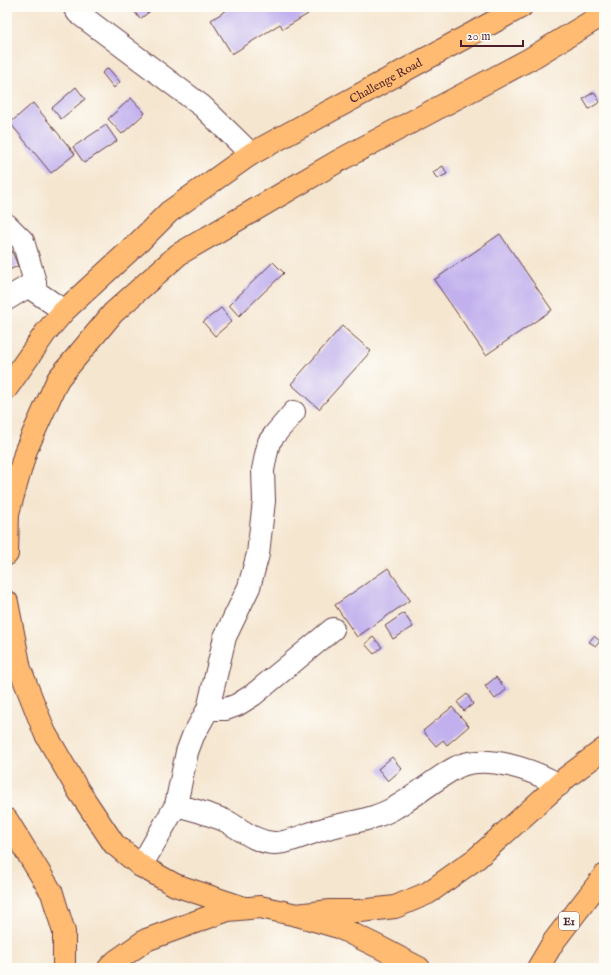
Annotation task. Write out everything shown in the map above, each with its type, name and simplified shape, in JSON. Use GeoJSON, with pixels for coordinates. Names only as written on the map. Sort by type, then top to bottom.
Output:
{"type":"FeatureCollection","features":[{"type":"Feature","properties":{"kind":"main road","name":"Challenge Road"},"geometry":{"type":"LineString","coordinates":[[7,388],[46,332],[64,311],[140,241],[169,212],[251,154],[521,7]]}},
{"type":"Feature","properties":{"kind":"main road"},"geometry":{"type":"LineString","coordinates":[[7,554],[8,513],[26,450],[58,379],[113,313],[179,254],[340,160],[530,59],[604,14]]}},
{"type":"Feature","properties":{"kind":"main road"},"geometry":{"type":"LineString","coordinates":[[7,602],[20,669],[45,733],[78,790],[114,844],[141,866],[175,885],[244,908]]}},
{"type":"Feature","properties":{"kind":"main road"},"geometry":{"type":"LineString","coordinates":[[297,915],[330,911],[360,911],[395,907],[428,893],[477,858],[559,784],[604,749]]}},
{"type":"Feature","properties":{"kind":"main road"},"geometry":{"type":"LineString","coordinates":[[7,820],[52,893],[64,932],[64,968]]}},
{"type":"Feature","properties":{"kind":"main road","name":"E1"},"geometry":{"type":"LineString","coordinates":[[538,968],[554,941],[604,876]]}},
{"type":"Feature","properties":{"kind":"main road"},"geometry":{"type":"LineString","coordinates":[[109,968],[116,961],[146,940],[228,910],[260,907],[297,915],[338,927],[419,968]]}},
{"type":"Feature","properties":{"kind":"street"},"geometry":{"type":"LineString","coordinates":[[74,7],[78,13],[202,106],[251,154]]}},
{"type":"Feature","properties":{"kind":"street"},"geometry":{"type":"LineString","coordinates":[[7,225],[23,241],[35,282],[35,291],[64,311]]}},
{"type":"Feature","properties":{"kind":"street"},"geometry":{"type":"LineString","coordinates":[[7,299],[35,282]]}},
{"type":"Feature","properties":{"kind":"street"},"geometry":{"type":"LineString","coordinates":[[141,866],[176,804],[187,752],[193,736],[208,709],[225,637],[249,587],[258,554],[264,501],[263,470],[269,442],[294,412]]}},
{"type":"Feature","properties":{"kind":"street"},"geometry":{"type":"LineString","coordinates":[[208,709],[226,709],[237,705],[253,695],[333,629]]}},
{"type":"Feature","properties":{"kind":"street"},"geometry":{"type":"LineString","coordinates":[[176,804],[210,814],[252,838],[263,842],[276,844],[323,829],[351,823],[396,808],[459,766],[479,761],[496,762],[544,776],[559,784]]}},
{"type":"Feature","properties":{"kind":"building"},"geometry":{"type":"Polygon","coordinates":[[[131,7],[151,7],[153,9],[140,19],[131,7]]]}},
{"type":"Feature","properties":{"kind":"building"},"geometry":{"type":"Polygon","coordinates":[[[232,7],[303,7],[308,14],[283,29],[280,24],[232,54],[211,20],[232,7]]]}},
{"type":"Feature","properties":{"kind":"building"},"geometry":{"type":"Polygon","coordinates":[[[108,68],[120,82],[114,88],[102,73],[108,68]]]}},
{"type":"Feature","properties":{"kind":"building"},"geometry":{"type":"Polygon","coordinates":[[[76,87],[85,99],[61,119],[52,108],[76,87]]]}},
{"type":"Feature","properties":{"kind":"building"},"geometry":{"type":"Polygon","coordinates":[[[594,92],[600,102],[589,109],[583,99],[594,92]]]}},
{"type":"Feature","properties":{"kind":"building"},"geometry":{"type":"Polygon","coordinates":[[[131,98],[145,113],[122,134],[108,119],[131,98]]]}},
{"type":"Feature","properties":{"kind":"building"},"geometry":{"type":"Polygon","coordinates":[[[33,103],[75,154],[51,173],[10,123],[33,103]]]}},
{"type":"Feature","properties":{"kind":"building"},"geometry":{"type":"Polygon","coordinates":[[[106,125],[117,141],[84,163],[73,147],[106,125]]]}},
{"type":"Feature","properties":{"kind":"building"},"geometry":{"type":"Polygon","coordinates":[[[443,166],[447,174],[437,179],[433,172],[443,166]]]}},
{"type":"Feature","properties":{"kind":"building"},"geometry":{"type":"Polygon","coordinates":[[[500,234],[552,310],[486,355],[434,280],[500,234]]]}},
{"type":"Feature","properties":{"kind":"building"},"geometry":{"type":"Polygon","coordinates":[[[7,239],[18,266],[7,271],[7,239]]]}},
{"type":"Feature","properties":{"kind":"building"},"geometry":{"type":"Polygon","coordinates":[[[273,262],[284,273],[239,316],[229,305],[273,262]]]}},
{"type":"Feature","properties":{"kind":"building"},"geometry":{"type":"Polygon","coordinates":[[[221,308],[232,321],[215,336],[203,322],[221,308]]]}},
{"type":"Feature","properties":{"kind":"building"},"geometry":{"type":"Polygon","coordinates":[[[342,326],[371,351],[319,409],[291,384],[342,326]]]}},
{"type":"Feature","properties":{"kind":"building"},"geometry":{"type":"Polygon","coordinates":[[[388,568],[410,600],[357,637],[335,605],[388,568]]]}},
{"type":"Feature","properties":{"kind":"building"},"geometry":{"type":"Polygon","coordinates":[[[404,613],[413,627],[393,639],[385,626],[404,613]]]}},
{"type":"Feature","properties":{"kind":"building"},"geometry":{"type":"Polygon","coordinates":[[[594,636],[600,641],[596,646],[589,642],[594,636]]]}},
{"type":"Feature","properties":{"kind":"building"},"geometry":{"type":"Polygon","coordinates":[[[373,637],[382,647],[374,654],[365,644],[373,637]]]}},
{"type":"Feature","properties":{"kind":"building"},"geometry":{"type":"Polygon","coordinates":[[[496,677],[506,690],[495,699],[485,686],[496,677]]]}},
{"type":"Feature","properties":{"kind":"building"},"geometry":{"type":"Polygon","coordinates":[[[467,694],[473,704],[464,711],[457,702],[467,694]]]}},
{"type":"Feature","properties":{"kind":"building"},"geometry":{"type":"Polygon","coordinates":[[[452,707],[469,726],[447,745],[443,740],[436,746],[423,731],[452,707]]]}},
{"type":"Feature","properties":{"kind":"building"},"geometry":{"type":"Polygon","coordinates":[[[392,757],[402,769],[388,781],[378,769],[392,757]]]}}]}
